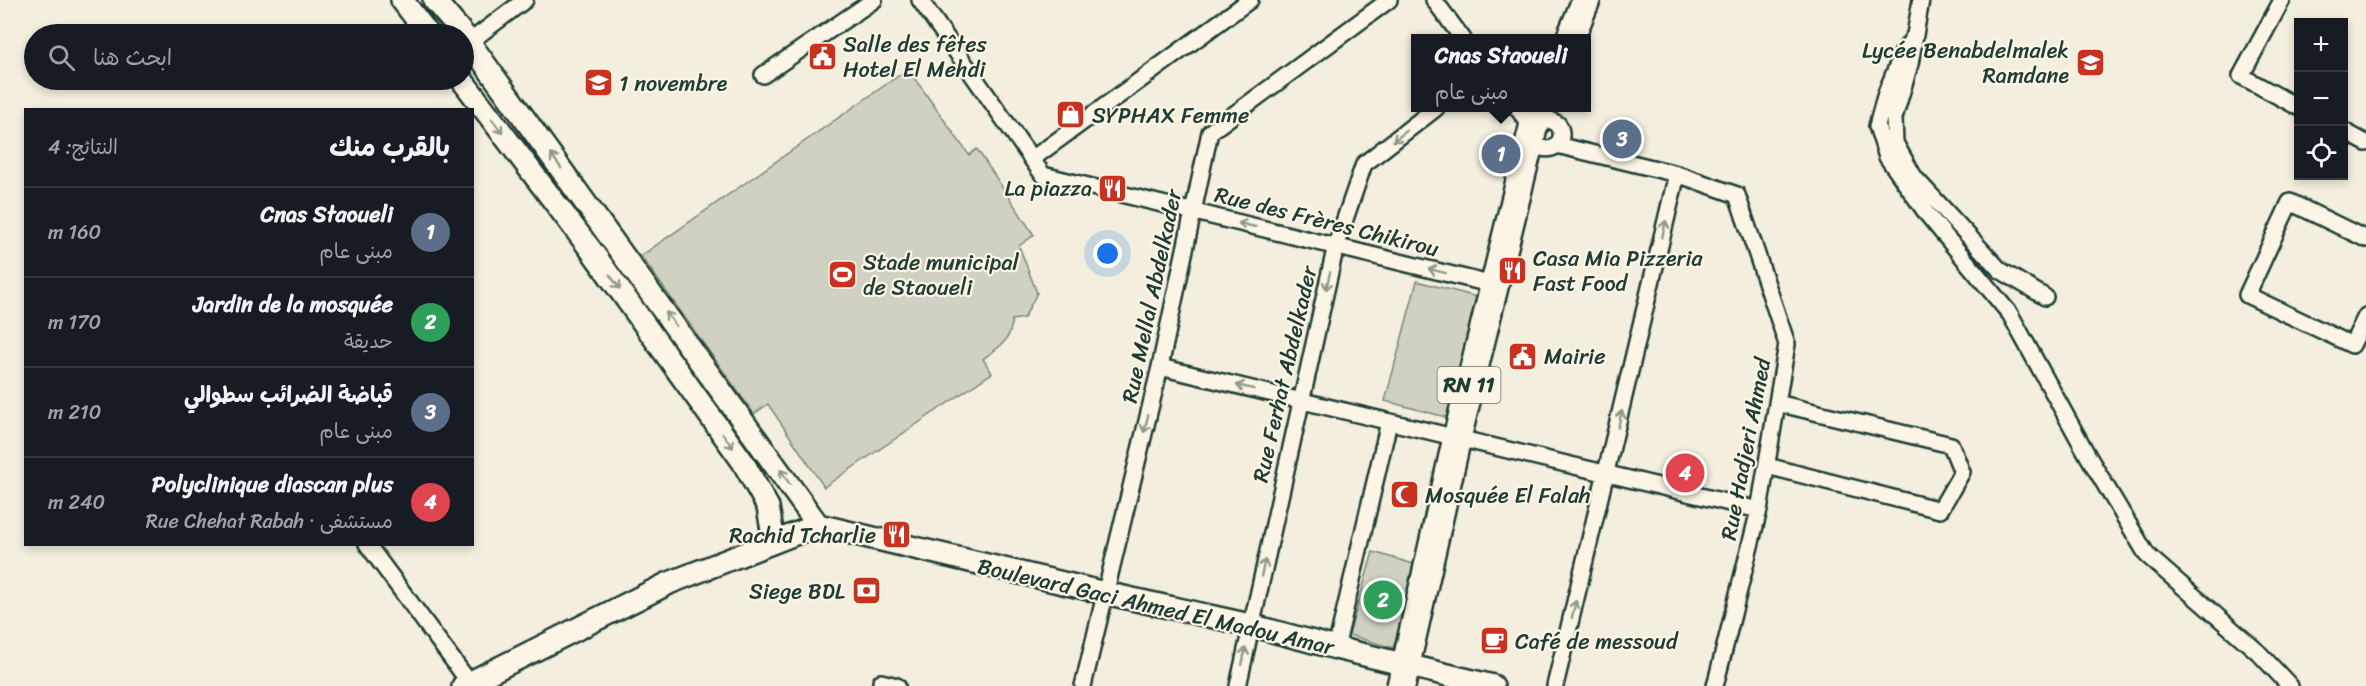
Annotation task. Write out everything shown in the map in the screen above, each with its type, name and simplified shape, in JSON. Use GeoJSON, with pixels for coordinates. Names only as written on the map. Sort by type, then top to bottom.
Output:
{"type":"FeatureCollection","features":[{"type":"Feature","properties":{"kind":"highway"},"geometry":{"type":"LineString","coordinates":[[1572,34],[1586,0]]}},
{"type":"Feature","properties":{"kind":"highway","name":"RN 11"},"geometry":{"type":"LineString","coordinates":[[1403,676],[1532,119]]}},
{"type":"Feature","properties":{"kind":"main road"},"geometry":{"type":"LineString","coordinates":[[402,0],[420,24]]}},
{"type":"Feature","properties":{"kind":"main road"},"geometry":{"type":"LineString","coordinates":[[434,0],[453,24]]}},
{"type":"Feature","properties":{"kind":"main road"},"geometry":{"type":"LineString","coordinates":[[466,684],[669,583],[818,525],[474,51]]}},
{"type":"Feature","properties":{"kind":"main road"},"geometry":{"type":"LineString","coordinates":[[470,90],[591,250],[743,462],[768,507],[774,542]]}},
{"type":"Feature","properties":{"kind":"main road","name":"Boulevard Gaci Ahmed El Madou Amar"},"geometry":{"type":"LineString","coordinates":[[818,525],[1250,626],[1335,648],[1403,676],[1493,686]]}},
{"type":"Feature","properties":{"kind":"street"},"geometry":{"type":"LineString","coordinates":[[474,33],[525,0]]}},
{"type":"Feature","properties":{"kind":"street"},"geometry":{"type":"LineString","coordinates":[[764,75],[874,0]]}},
{"type":"Feature","properties":{"kind":"street"},"geometry":{"type":"LineString","coordinates":[[1032,159],[1250,0]]}},
{"type":"Feature","properties":{"kind":"street","name":"Rue Mellal Abdelkader"},"geometry":{"type":"LineString","coordinates":[[1083,686],[1160,367],[1210,132],[1389,0]]}},
{"type":"Feature","properties":{"kind":"street"},"geometry":{"type":"LineString","coordinates":[[1434,0],[1459,34]]}},
{"type":"Feature","properties":{"kind":"street"},"geometry":{"type":"LineString","coordinates":[[1922,0],[1911,64],[1894,118],[1895,142],[1914,177],[2000,270],[2045,297]]}},
{"type":"Feature","properties":{"kind":"street"},"geometry":{"type":"LineString","coordinates":[[2282,0],[2241,76],[2294,105]]}},
{"type":"Feature","properties":{"kind":"street","name":"Rue des Frères Chikirou"},"geometry":{"type":"LineString","coordinates":[[924,2],[1043,175],[1494,285]]}},
{"type":"Feature","properties":{"kind":"street"},"geometry":{"type":"LineString","coordinates":[[1915,35],[1902,54],[1894,73],[1877,126],[1887,157],[1927,214],[2010,314],[2088,456],[2147,555],[2258,652],[2290,686]]}},
{"type":"Feature","properties":{"kind":"street","name":"Rue Ferhat Abdelkader"},"geometry":{"type":"LineString","coordinates":[[1238,686],[1336,245],[1364,164],[1431,112]]}},
{"type":"Feature","properties":{"kind":"street"},"geometry":{"type":"LineString","coordinates":[[1532,119],[1548,119],[1558,124],[1562,135],[1557,145],[1552,148],[1541,148],[1533,140],[1532,119]]}},
{"type":"Feature","properties":{"kind":"street"},"geometry":{"type":"LineString","coordinates":[[2348,134],[2366,143]]}},
{"type":"Feature","properties":{"kind":"street","name":"Rue Hadjeri Ahmed"},"geometry":{"type":"LineString","coordinates":[[1557,145],[1677,174],[1737,195],[1787,344],[1759,510],[1715,686]]}},
{"type":"Feature","properties":{"kind":"street"},"geometry":{"type":"LineString","coordinates":[[1555,686],[1677,174]]}},
{"type":"Feature","properties":{"kind":"street"},"geometry":{"type":"LineString","coordinates":[[2366,239],[2290,202],[2247,295],[2352,345],[2366,316]]}},
{"type":"Feature","properties":{"kind":"street"},"geometry":{"type":"LineString","coordinates":[[1160,367],[1759,510]]}},
{"type":"Feature","properties":{"kind":"street"},"geometry":{"type":"LineString","coordinates":[[1767,466],[1940,510],[1962,472],[1951,445],[1777,403]]}},
{"type":"Feature","properties":{"kind":"street"},"geometry":{"type":"LineString","coordinates":[[1335,648],[1389,422]]}},
{"type":"Feature","properties":{"kind":"street"},"geometry":{"type":"LineString","coordinates":[[368,546],[466,684]]}},
{"type":"Feature","properties":{"kind":"street"},"geometry":{"type":"LineString","coordinates":[[880,682],[897,686]]}},
{"type":"Feature","properties":{"kind":"shaded area","name":"Stade municipal de Staoueli"},"geometry":{"type":"Polygon","coordinates":[[[908,69],[969,155],[977,149],[1034,235],[1019,246],[1037,293],[1024,318],[1012,320],[1007,338],[983,359],[992,373],[824,487],[768,404],[754,414],[641,256],[908,69]]]}},
{"type":"Feature","properties":{"kind":"shaded area"},"geometry":{"type":"Polygon","coordinates":[[[1417,281],[1477,297],[1446,417],[1385,401],[1417,281]]]}},
{"type":"Feature","properties":{"kind":"shaded area"},"geometry":{"type":"Polygon","coordinates":[[[1373,552],[1417,565],[1393,648],[1349,635],[1373,552]]]}},
{"type":"Feature","properties":{"kind":"place","name":"Salle des fêtes Hotel El Mehdi"},"geometry":{"type":"Point","coordinates":[822,57]}},
{"type":"Feature","properties":{"kind":"place","name":"Lycée Benabdelmalek Ramdane"},"geometry":{"type":"Point","coordinates":[2090,63]}},
{"type":"Feature","properties":{"kind":"place","name":"1 novembre"},"geometry":{"type":"Point","coordinates":[598,83]}},
{"type":"Feature","properties":{"kind":"place","name":"SYPHAX Femme"},"geometry":{"type":"Point","coordinates":[1071,115]}},
{"type":"Feature","properties":{"kind":"place","name":"قباضة الضرائب سطوالي"},"geometry":{"type":"Point","coordinates":[1622,139]}},
{"type":"Feature","properties":{"kind":"place","name":"Cnas Staoueli"},"geometry":{"type":"Point","coordinates":[1501,154]}},
{"type":"Feature","properties":{"kind":"place","name":"La piazza"},"geometry":{"type":"Point","coordinates":[1113,188]}},
{"type":"Feature","properties":{"kind":"place","name":"Casa Mia Pizzeria Fast Food"},"geometry":{"type":"Point","coordinates":[1512,271]}},
{"type":"Feature","properties":{"kind":"place","name":"Stade municipal de Staoueli"},"geometry":{"type":"Point","coordinates":[842,275]}},
{"type":"Feature","properties":{"kind":"place","name":"Mairie"},"geometry":{"type":"Point","coordinates":[1523,356]}},
{"type":"Feature","properties":{"kind":"place","name":"Polyclinique diascan plus"},"geometry":{"type":"Point","coordinates":[1685,473]}},
{"type":"Feature","properties":{"kind":"place","name":"Mosquée El Falah"},"geometry":{"type":"Point","coordinates":[1404,495]}},
{"type":"Feature","properties":{"kind":"place","name":"Rachid Tcharlie"},"geometry":{"type":"Point","coordinates":[897,535]}},
{"type":"Feature","properties":{"kind":"place","name":"Siege BDL"},"geometry":{"type":"Point","coordinates":[866,591]}},
{"type":"Feature","properties":{"kind":"place","name":"Jardin de la mosquée"},"geometry":{"type":"Point","coordinates":[1383,600]}},
{"type":"Feature","properties":{"kind":"place","name":"Café de messoud"},"geometry":{"type":"Point","coordinates":[1494,641]}}]}
